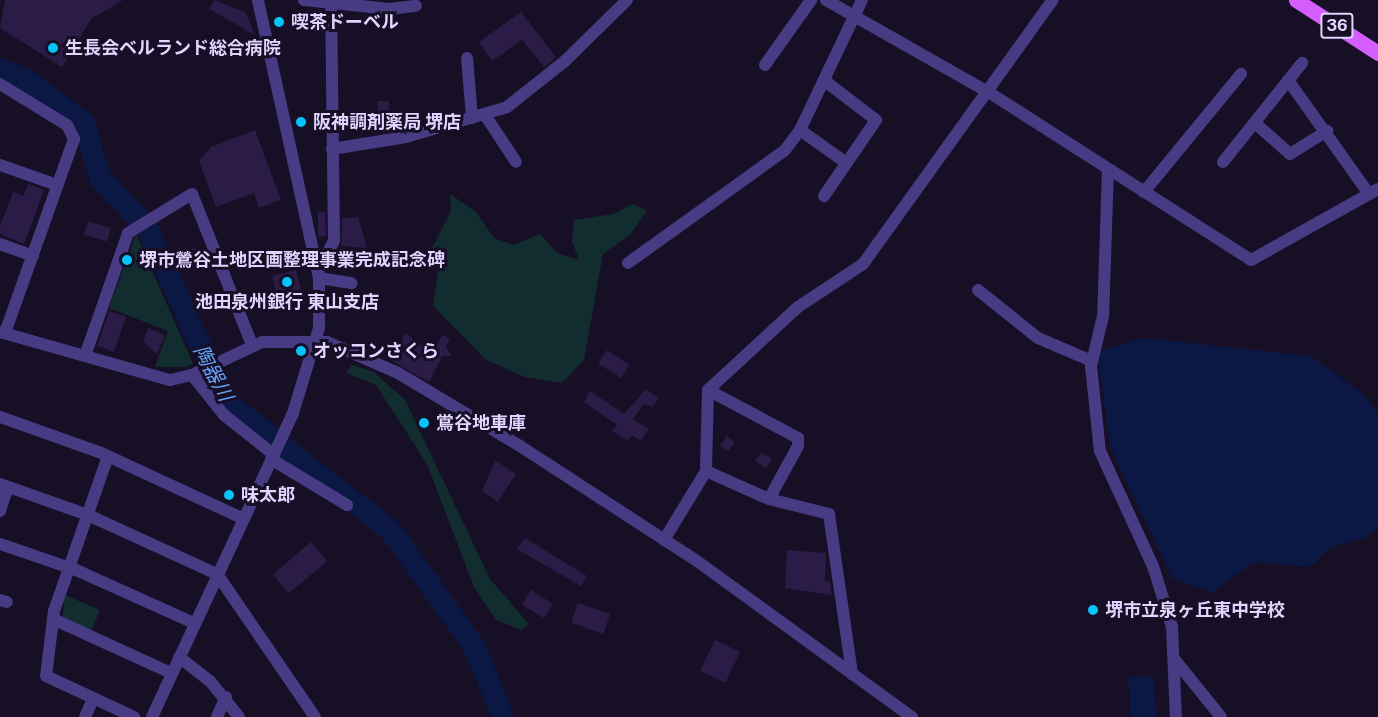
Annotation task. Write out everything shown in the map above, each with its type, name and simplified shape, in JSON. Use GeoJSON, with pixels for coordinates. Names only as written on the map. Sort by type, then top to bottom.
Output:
{"type":"FeatureCollection","features":[{"type":"Feature","properties":{"kind":"main road","name":"36"},"geometry":{"type":"LineString","coordinates":[[1296,0],[1378,53]]}},
{"type":"Feature","properties":{"kind":"street"},"geometry":{"type":"LineString","coordinates":[[152,717],[305,384],[316,339],[318,275],[258,0]]}},
{"type":"Feature","properties":{"kind":"street"},"geometry":{"type":"LineString","coordinates":[[304,0],[331,1],[390,9],[416,6]]}},
{"type":"Feature","properties":{"kind":"street"},"geometry":{"type":"LineString","coordinates":[[332,149],[485,115],[507,107],[565,61],[627,0]]}},
{"type":"Feature","properties":{"kind":"street"},"geometry":{"type":"LineString","coordinates":[[765,65],[811,0]]}},
{"type":"Feature","properties":{"kind":"street"},"geometry":{"type":"LineString","coordinates":[[826,0],[990,93],[1251,260],[1373,192],[1288,80]]}},
{"type":"Feature","properties":{"kind":"street"},"geometry":{"type":"LineString","coordinates":[[628,263],[785,150],[800,130],[862,0]]}},
{"type":"Feature","properties":{"kind":"street"},"geometry":{"type":"LineString","coordinates":[[664,540],[706,471],[708,390],[798,307],[863,264],[990,93],[1053,0]]}},
{"type":"Feature","properties":{"kind":"street"},"geometry":{"type":"LineString","coordinates":[[318,275],[334,241],[331,1]]}},
{"type":"Feature","properties":{"kind":"street"},"geometry":{"type":"LineString","coordinates":[[467,58],[472,118]]}},
{"type":"Feature","properties":{"kind":"street"},"geometry":{"type":"LineString","coordinates":[[1223,162],[1257,124],[1302,63]]}},
{"type":"Feature","properties":{"kind":"street"},"geometry":{"type":"LineString","coordinates":[[1144,192],[1241,74]]}},
{"type":"Feature","properties":{"kind":"street"},"geometry":{"type":"LineString","coordinates":[[824,196],[845,162],[876,120],[825,81]]}},
{"type":"Feature","properties":{"kind":"street"},"geometry":{"type":"LineString","coordinates":[[0,84],[72,132],[74,139],[33,256],[3,332],[162,378],[202,370],[252,345],[316,339],[398,373],[664,540],[912,717]]}},
{"type":"Feature","properties":{"kind":"street"},"geometry":{"type":"LineString","coordinates":[[485,115],[516,162]]}},
{"type":"Feature","properties":{"kind":"street"},"geometry":{"type":"LineString","coordinates":[[1257,124],[1290,154],[1327,131]]}},
{"type":"Feature","properties":{"kind":"street"},"geometry":{"type":"LineString","coordinates":[[800,130],[845,162]]}},
{"type":"Feature","properties":{"kind":"street"},"geometry":{"type":"LineString","coordinates":[[0,165],[57,185]]}},
{"type":"Feature","properties":{"kind":"street"},"geometry":{"type":"LineString","coordinates":[[1108,169],[1103,316],[1092,361],[1100,451],[1153,566],[1172,627],[1176,717]]}},
{"type":"Feature","properties":{"kind":"street"},"geometry":{"type":"LineString","coordinates":[[85,356],[128,233],[192,194],[252,345]]}},
{"type":"Feature","properties":{"kind":"street"},"geometry":{"type":"LineString","coordinates":[[0,244],[33,256]]}},
{"type":"Feature","properties":{"kind":"street"},"geometry":{"type":"LineString","coordinates":[[318,275],[352,283]]}},
{"type":"Feature","properties":{"kind":"street"},"geometry":{"type":"LineString","coordinates":[[978,290],[1038,338],[1092,361]]}},
{"type":"Feature","properties":{"kind":"street"},"geometry":{"type":"LineString","coordinates":[[202,370],[224,415],[273,455],[347,505]]}},
{"type":"Feature","properties":{"kind":"street"},"geometry":{"type":"LineString","coordinates":[[708,390],[798,438],[769,499]]}},
{"type":"Feature","properties":{"kind":"street"},"geometry":{"type":"LineString","coordinates":[[0,417],[108,456],[242,518]]}},
{"type":"Feature","properties":{"kind":"street"},"geometry":{"type":"LineString","coordinates":[[108,456],[53,619],[46,676],[134,717]]}},
{"type":"Feature","properties":{"kind":"street"},"geometry":{"type":"LineString","coordinates":[[706,471],[769,499],[829,514],[852,674]]}},
{"type":"Feature","properties":{"kind":"street"},"geometry":{"type":"LineString","coordinates":[[0,511],[4,486],[88,515],[218,574],[315,717]]}},
{"type":"Feature","properties":{"kind":"street"},"geometry":{"type":"LineString","coordinates":[[0,544],[70,568],[194,623]]}},
{"type":"Feature","properties":{"kind":"street"},"geometry":{"type":"LineString","coordinates":[[53,619],[171,673]]}},
{"type":"Feature","properties":{"kind":"street"},"geometry":{"type":"LineString","coordinates":[[179,657],[226,697],[239,717]]}},
{"type":"Feature","properties":{"kind":"street"},"geometry":{"type":"LineString","coordinates":[[1175,660],[1221,717]]}},
{"type":"Feature","properties":{"kind":"street"},"geometry":{"type":"LineString","coordinates":[[217,717],[226,697]]}},
{"type":"Feature","properties":{"kind":"street"},"geometry":{"type":"LineString","coordinates":[[85,717],[93,699]]}},
{"type":"Feature","properties":{"kind":"green space"},"geometry":{"type":"Polygon","coordinates":[[[450,194],[476,212],[494,238],[513,245],[540,234],[557,253],[579,260],[572,241],[574,220],[614,214],[632,204],[647,211],[630,235],[603,254],[584,360],[562,383],[524,377],[485,359],[433,306],[440,259],[432,248],[451,211],[450,194]]]}},
{"type":"Feature","properties":{"kind":"green space"},"geometry":{"type":"Polygon","coordinates":[[[136,234],[193,364],[185,367],[155,367],[168,331],[109,308],[136,234]]]}},
{"type":"Feature","properties":{"kind":"green space"},"geometry":{"type":"Polygon","coordinates":[[[352,365],[374,372],[405,400],[490,579],[529,624],[521,630],[496,620],[474,587],[427,464],[376,385],[346,373],[352,365]]]}},
{"type":"Feature","properties":{"kind":"green space"},"geometry":{"type":"Polygon","coordinates":[[[65,595],[100,610],[91,632],[62,620],[65,595]]]}},
{"type":"Feature","properties":{"kind":"water"},"geometry":{"type":"Polygon","coordinates":[[[1143,338],[1311,356],[1363,394],[1378,413],[1378,527],[1367,537],[1330,548],[1310,567],[1254,562],[1212,593],[1172,578],[1110,446],[1099,363],[1100,351],[1143,338]]]}},
{"type":"Feature","properties":{"kind":"water"},"geometry":{"type":"Polygon","coordinates":[[[1154,676],[1156,717],[1130,717],[1128,677],[1154,676]]]}},
{"type":"Feature","properties":{"kind":"building","name":"生長会ベルランド総合病院"},"geometry":{"type":"Polygon","coordinates":[[[5,0],[123,0],[91,19],[62,67],[0,28],[5,0]]]}},
{"type":"Feature","properties":{"kind":"building"},"geometry":{"type":"Polygon","coordinates":[[[215,0],[246,13],[255,35],[209,9],[215,0]]]}},
{"type":"Feature","properties":{"kind":"building"},"geometry":{"type":"Polygon","coordinates":[[[521,12],[556,57],[544,67],[522,40],[492,61],[479,42],[521,12]]]}},
{"type":"Feature","properties":{"kind":"building"},"geometry":{"type":"Polygon","coordinates":[[[378,101],[389,101],[389,133],[378,133],[378,101]]]}},
{"type":"Feature","properties":{"kind":"building"},"geometry":{"type":"Polygon","coordinates":[[[255,130],[281,200],[259,208],[254,193],[216,207],[199,161],[211,147],[255,130]]]}},
{"type":"Feature","properties":{"kind":"building"},"geometry":{"type":"Polygon","coordinates":[[[28,184],[44,190],[24,244],[0,234],[0,226],[13,192],[23,196],[28,184]]]}},
{"type":"Feature","properties":{"kind":"building"},"geometry":{"type":"Polygon","coordinates":[[[318,212],[325,212],[326,236],[318,237],[318,212]]]}},
{"type":"Feature","properties":{"kind":"building"},"geometry":{"type":"Polygon","coordinates":[[[358,217],[367,248],[341,246],[342,218],[358,217]]]}},
{"type":"Feature","properties":{"kind":"building"},"geometry":{"type":"Polygon","coordinates":[[[88,221],[111,228],[107,241],[84,234],[88,221]]]}},
{"type":"Feature","properties":{"kind":"building"},"geometry":{"type":"Polygon","coordinates":[[[191,248],[201,255],[202,259],[195,269],[191,270],[181,263],[180,259],[187,249],[191,248]]]}},
{"type":"Feature","properties":{"kind":"building"},"geometry":{"type":"Polygon","coordinates":[[[296,270],[302,294],[279,306],[272,276],[296,270]]]}},
{"type":"Feature","properties":{"kind":"building"},"geometry":{"type":"Polygon","coordinates":[[[109,311],[126,317],[114,352],[97,346],[109,311]]]}},
{"type":"Feature","properties":{"kind":"building"},"geometry":{"type":"Polygon","coordinates":[[[148,328],[165,335],[157,354],[143,342],[148,328]]]}},
{"type":"Feature","properties":{"kind":"building"},"geometry":{"type":"Polygon","coordinates":[[[405,333],[433,352],[442,335],[450,338],[446,347],[452,356],[442,356],[429,382],[392,361],[405,333]]]}},
{"type":"Feature","properties":{"kind":"building"},"geometry":{"type":"Polygon","coordinates":[[[607,350],[630,365],[621,378],[598,363],[607,350]]]}},
{"type":"Feature","properties":{"kind":"building"},"geometry":{"type":"Polygon","coordinates":[[[646,389],[659,398],[653,407],[644,404],[633,419],[649,429],[641,441],[632,435],[628,441],[612,431],[617,425],[584,402],[590,391],[624,414],[646,389]]]}},
{"type":"Feature","properties":{"kind":"building"},"geometry":{"type":"Polygon","coordinates":[[[727,436],[735,442],[728,452],[720,446],[727,436]]]}},
{"type":"Feature","properties":{"kind":"building"},"geometry":{"type":"Polygon","coordinates":[[[761,452],[772,459],[766,468],[755,461],[761,452]]]}},
{"type":"Feature","properties":{"kind":"building"},"geometry":{"type":"Polygon","coordinates":[[[495,460],[516,474],[498,502],[482,491],[495,460]]]}},
{"type":"Feature","properties":{"kind":"building"},"geometry":{"type":"Polygon","coordinates":[[[525,538],[587,576],[581,586],[517,549],[525,538]]]}},
{"type":"Feature","properties":{"kind":"building"},"geometry":{"type":"Polygon","coordinates":[[[311,542],[327,561],[289,593],[273,574],[311,542]]]}},
{"type":"Feature","properties":{"kind":"building"},"geometry":{"type":"Polygon","coordinates":[[[787,550],[826,553],[825,580],[830,581],[832,595],[785,588],[787,550]]]}},
{"type":"Feature","properties":{"kind":"building"},"geometry":{"type":"Polygon","coordinates":[[[531,590],[553,604],[544,618],[522,604],[531,590]]]}},
{"type":"Feature","properties":{"kind":"building"},"geometry":{"type":"Polygon","coordinates":[[[578,603],[610,614],[603,634],[571,623],[578,603]]]}},
{"type":"Feature","properties":{"kind":"building"},"geometry":{"type":"Polygon","coordinates":[[[715,640],[740,652],[725,683],[700,671],[715,640]]]}},
{"type":"Feature","properties":{"kind":"waterway","name":"陶器川"},"geometry":{"type":"LineString","coordinates":[[0,69],[27,80],[84,123],[100,178],[148,229],[225,401],[392,532],[475,648],[503,717]]}},
{"type":"Feature","properties":{"kind":"place","name":"喫茶ドーベル"},"geometry":{"type":"Point","coordinates":[279,22]}},
{"type":"Feature","properties":{"kind":"place","name":"生長会ベルランド総合病院"},"geometry":{"type":"Point","coordinates":[53,48]}},
{"type":"Feature","properties":{"kind":"place","name":"阪神調剤薬局 堺店"},"geometry":{"type":"Point","coordinates":[301,122]}},
{"type":"Feature","properties":{"kind":"place","name":"堺市鶯谷土地区画整理事業完成記念碑"},"geometry":{"type":"Point","coordinates":[127,260]}},
{"type":"Feature","properties":{"kind":"place","name":"池田泉州銀行 東山支店"},"geometry":{"type":"Point","coordinates":[287,282]}},
{"type":"Feature","properties":{"kind":"place","name":"オッコンさくら"},"geometry":{"type":"Point","coordinates":[301,351]}},
{"type":"Feature","properties":{"kind":"place","name":"鴬谷地車庫"},"geometry":{"type":"Point","coordinates":[424,423]}},
{"type":"Feature","properties":{"kind":"place","name":"味太郎"},"geometry":{"type":"Point","coordinates":[229,495]}},
{"type":"Feature","properties":{"kind":"place","name":"堺市立泉ヶ丘東中学校"},"geometry":{"type":"Point","coordinates":[1093,610]}}]}
